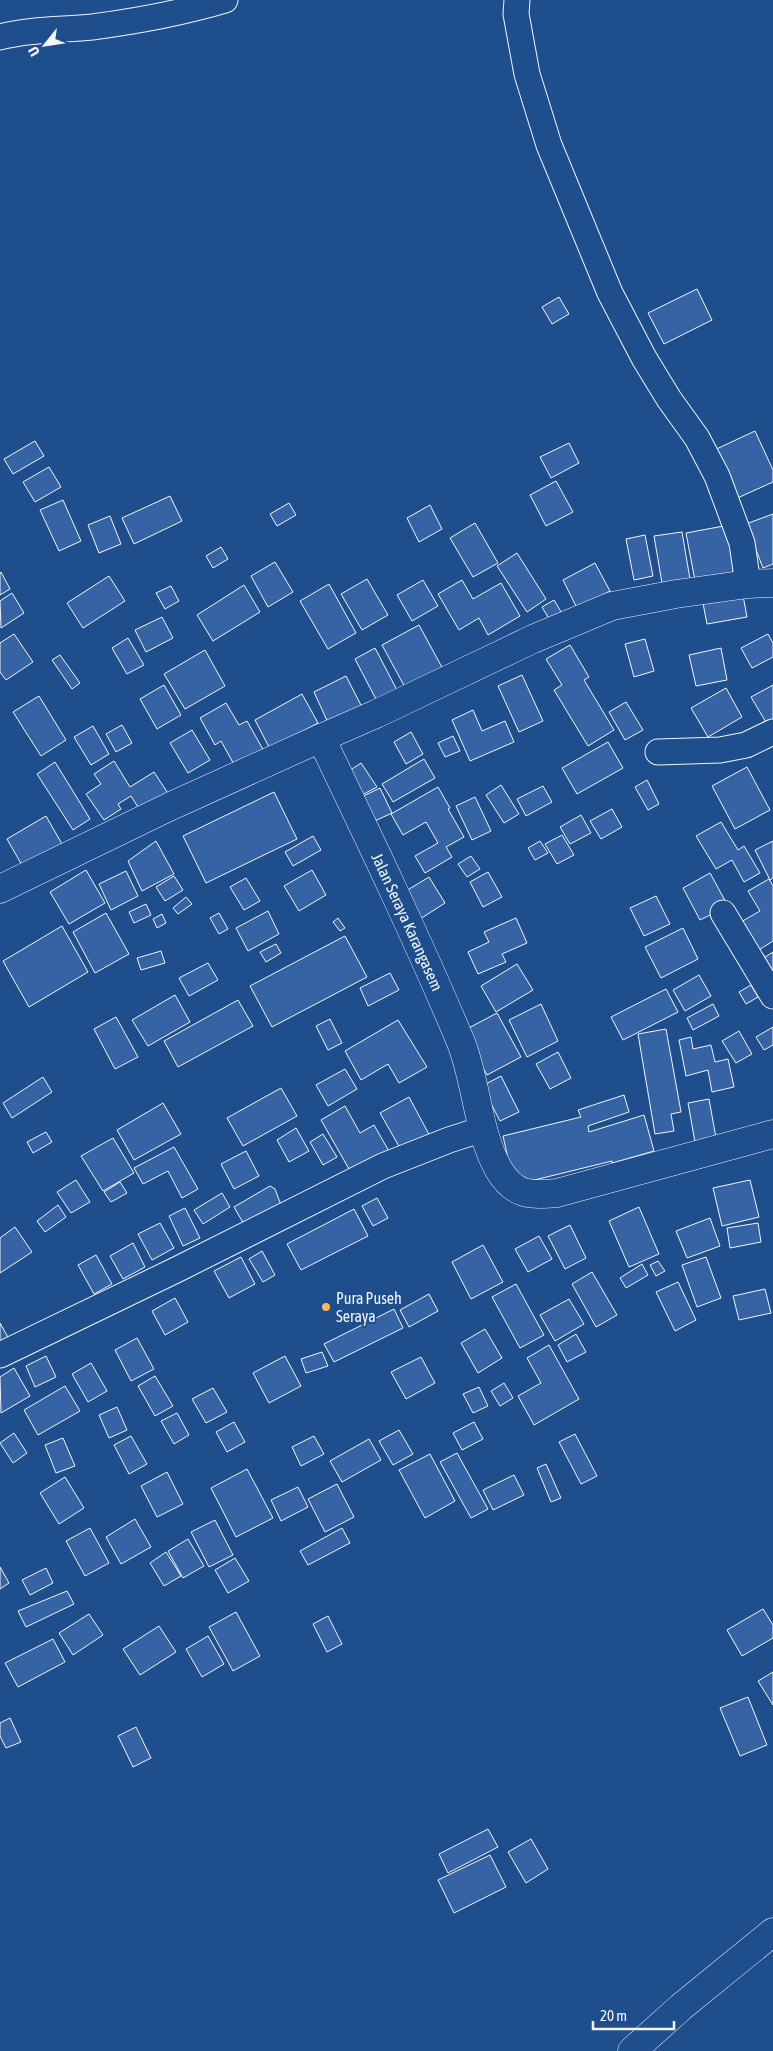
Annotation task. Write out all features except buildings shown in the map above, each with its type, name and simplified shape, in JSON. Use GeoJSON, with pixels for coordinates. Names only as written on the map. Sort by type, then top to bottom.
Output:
{"type":"FeatureCollection","features":[{"type":"Feature","properties":{"kind":"street"},"geometry":{"type":"LineString","coordinates":[[0,36],[14,33],[93,27],[179,14],[225,0]]}},
{"type":"Feature","properties":{"kind":"street"},"geometry":{"type":"LineString","coordinates":[[0,889],[171,806],[376,714],[533,639],[612,606],[643,599],[761,583],[742,543],[717,476],[697,438],[669,399],[644,358],[610,293],[549,145],[527,74],[516,14],[517,0]]}},
{"type":"Feature","properties":{"kind":"street"},"geometry":{"type":"LineString","coordinates":[[658,752],[729,748],[746,745],[773,732]]}},
{"type":"Feature","properties":{"kind":"street","name":"Jalan Seraya Karangasem"},"geometry":{"type":"LineString","coordinates":[[321,738],[403,910],[460,1040],[473,1082],[483,1129],[499,1170],[514,1188],[532,1195],[557,1193],[773,1134]]}},
{"type":"Feature","properties":{"kind":"street"},"geometry":{"type":"LineString","coordinates":[[723,913],[773,996]]}},
{"type":"Feature","properties":{"kind":"street"},"geometry":{"type":"LineString","coordinates":[[0,1355],[178,1269],[383,1166],[483,1129]]}},
{"type":"Feature","properties":{"kind":"street"},"geometry":{"type":"LineString","coordinates":[[632,2051],[773,1932]]}},
{"type":"Feature","properties":{"kind":"place","name":"Pura Puseh Seraya"},"geometry":{"type":"Point","coordinates":[326,1307]}}]}
